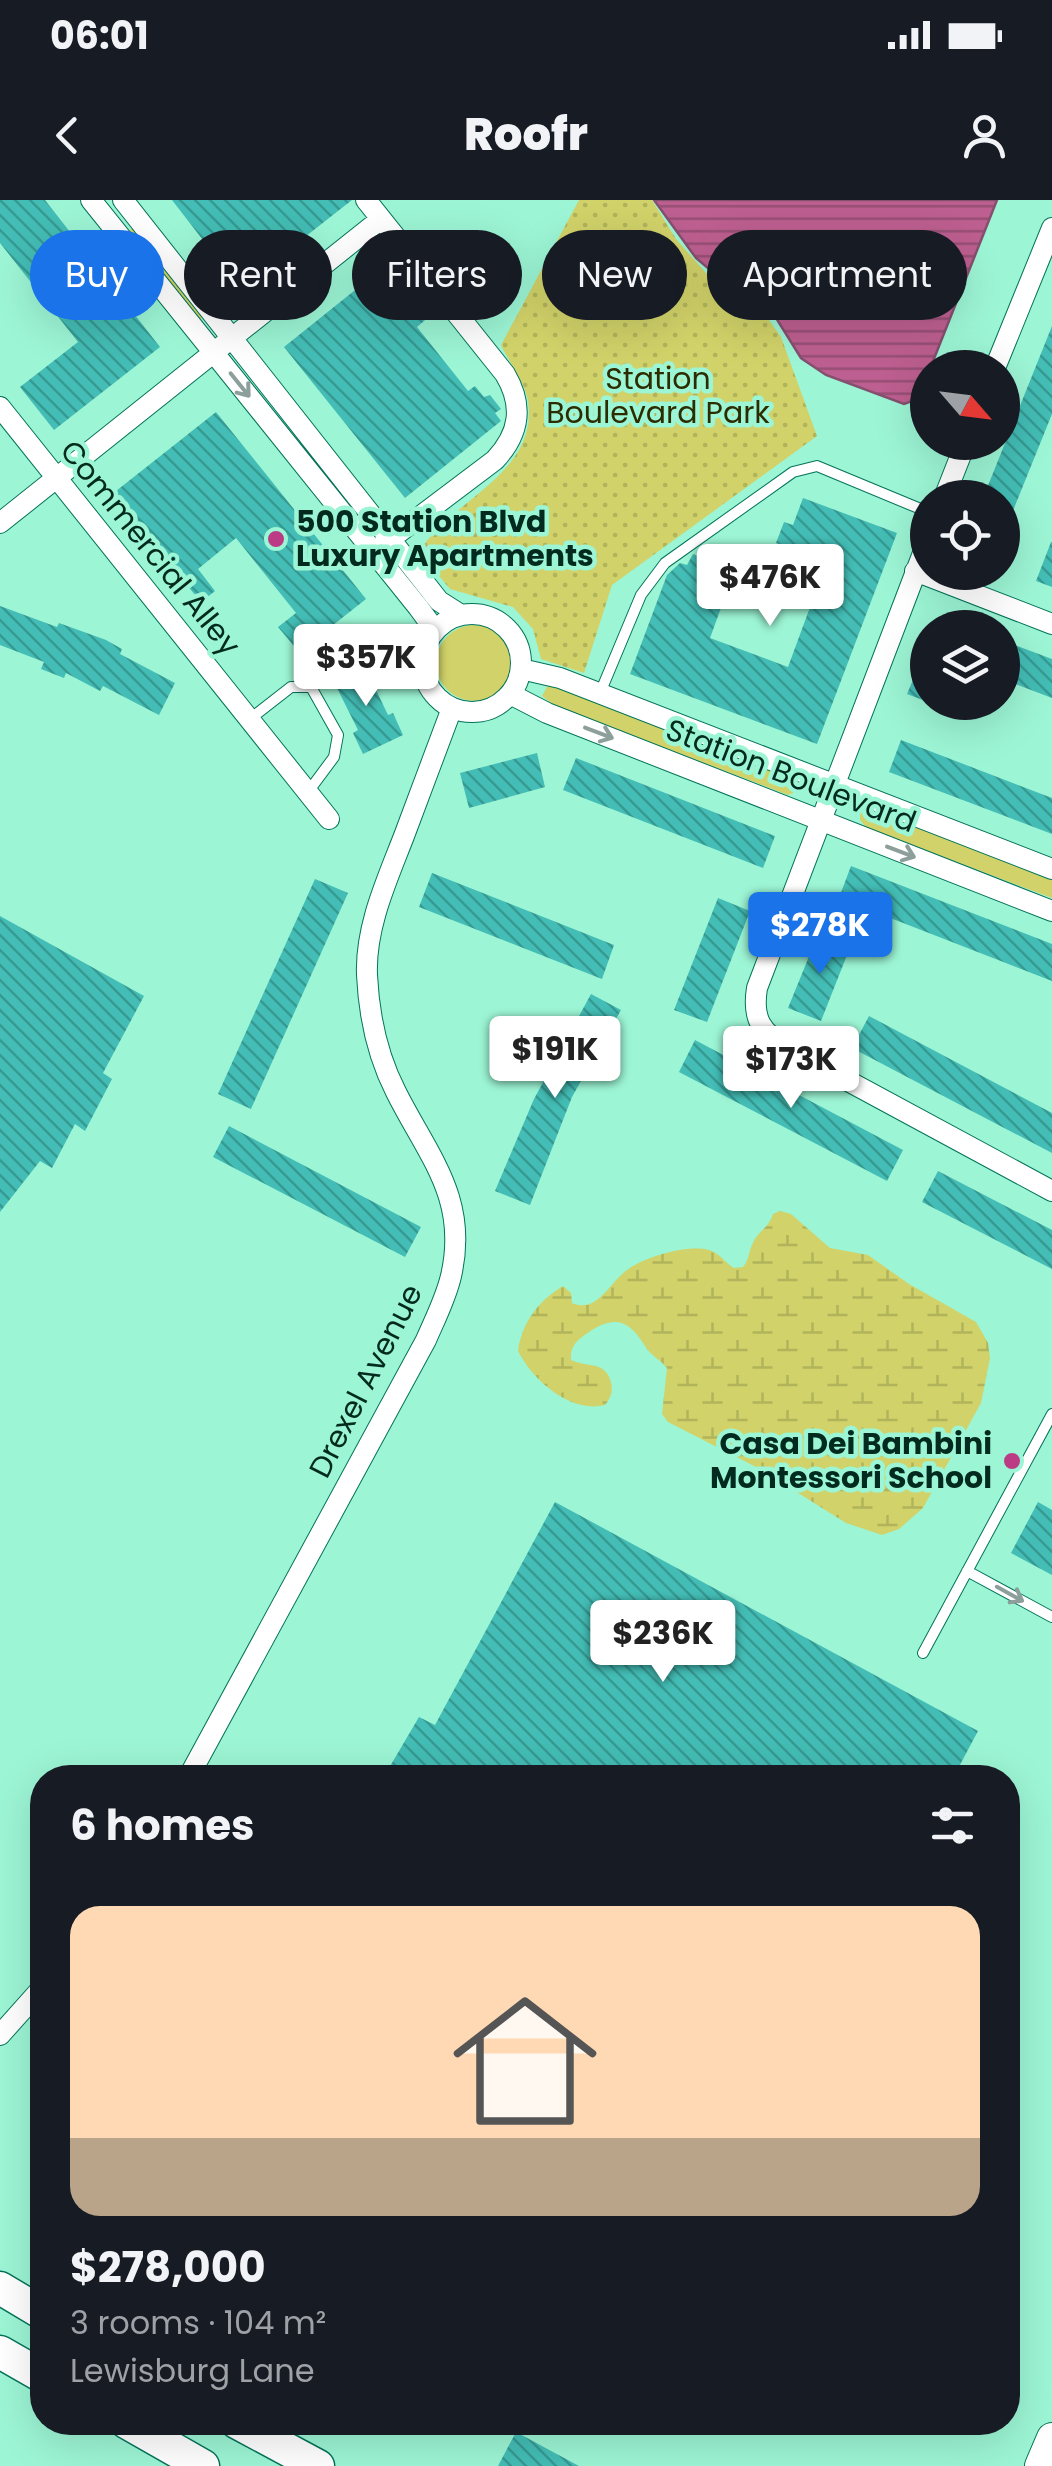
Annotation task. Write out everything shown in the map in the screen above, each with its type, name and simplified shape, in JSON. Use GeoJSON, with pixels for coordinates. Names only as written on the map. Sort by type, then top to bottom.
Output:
{"type":"FeatureCollection","features":[{"type":"Feature","properties":{"kind":"main road"},"geometry":{"type":"LineString","coordinates":[[0,2288],[30,2305]]}},
{"type":"Feature","properties":{"kind":"main road"},"geometry":{"type":"LineString","coordinates":[[0,2352],[30,2369]]}},
{"type":"Feature","properties":{"kind":"main road"},"geometry":{"type":"LineString","coordinates":[[149,2435],[203,2466]]}},
{"type":"Feature","properties":{"kind":"main road"},"geometry":{"type":"LineString","coordinates":[[260,2435],[318,2466]]}},
{"type":"Feature","properties":{"kind":"street"},"geometry":{"type":"LineString","coordinates":[[91,200],[429,622],[430,638]]}},
{"type":"Feature","properties":{"kind":"street"},"geometry":{"type":"LineString","coordinates":[[366,200],[505,374],[518,401],[519,416],[507,447],[495,460],[372,553]]}},
{"type":"Feature","properties":{"kind":"street"},"geometry":{"type":"LineString","coordinates":[[109,223],[126,204],[439,601],[461,615]]}},
{"type":"Feature","properties":{"kind":"street"},"geometry":{"type":"LineString","coordinates":[[0,523],[381,219]]}},
{"type":"Feature","properties":{"kind":"street"},"geometry":{"type":"LineString","coordinates":[[1002,350],[1052,228]]}},
{"type":"Feature","properties":{"kind":"street","name":"Commercial Alley"},"geometry":{"type":"LineString","coordinates":[[0,407],[329,819]]}},
{"type":"Feature","properties":{"kind":"street"},"geometry":{"type":"LineString","coordinates":[[314,479],[333,465]]}},
{"type":"Feature","properties":{"kind":"street"},"geometry":{"type":"LineString","coordinates":[[910,587],[820,820],[754,1006],[770,1038],[786,1048],[1052,1192]]}},
{"type":"Feature","properties":{"kind":"street"},"geometry":{"type":"LineString","coordinates":[[965,590],[1052,624]]}},
{"type":"Feature","properties":{"kind":"street"},"geometry":{"type":"LineString","coordinates":[[461,615],[492,618],[505,626],[520,653],[521,669],[510,694],[484,710],[452,708],[440,700],[426,678],[425,650],[430,638],[448,620],[461,615]]}},
{"type":"Feature","properties":{"kind":"street","name":"Station Boulevard"},"geometry":{"type":"LineString","coordinates":[[521,669],[600,693],[1052,869]]}},
{"type":"Feature","properties":{"kind":"street","name":"Station Boulevard"},"geometry":{"type":"LineString","coordinates":[[510,694],[547,713],[1052,911]]}},
{"type":"Feature","properties":{"kind":"street","name":"Drexel Avenue"},"geometry":{"type":"LineString","coordinates":[[195,1765],[426,1340],[452,1275],[454,1211],[441,1170],[397,1094],[376,1044],[366,970],[384,886],[452,708]]}},
{"type":"Feature","properties":{"kind":"street"},"geometry":{"type":"LineString","coordinates":[[0,2035],[30,2001]]}},
{"type":"Feature","properties":{"kind":"street"},"geometry":{"type":"LineString","coordinates":[[1040,2466],[1052,2438]]}},
{"type":"Feature","properties":{"kind":"lane"},"geometry":{"type":"LineString","coordinates":[[600,693],[640,596],[665,563],[793,472],[817,466],[910,505]]}},
{"type":"Feature","properties":{"kind":"lane"},"geometry":{"type":"LineString","coordinates":[[250,720],[291,687],[311,688],[338,735],[334,756],[308,792]]}},
{"type":"Feature","properties":{"kind":"lane"},"geometry":{"type":"LineString","coordinates":[[923,1654],[1048,1431],[1052,1414]]}},
{"type":"Feature","properties":{"kind":"lane"},"geometry":{"type":"LineString","coordinates":[[967,1571],[1052,1617]]}},
{"type":"Feature","properties":{"kind":"green space","name":"Station Boulevard Park"},"geometry":{"type":"Polygon","coordinates":[[[579,200],[652,200],[670,230],[563,230],[579,200]]]}},
{"type":"Feature","properties":{"kind":"green space","name":"Station Boulevard Park"},"geometry":{"type":"Polygon","coordinates":[[[687,251],[707,274],[707,320],[769,320],[781,337],[817,436],[612,585],[584,673],[541,659],[533,629],[513,607],[450,589],[419,552],[433,533],[507,467],[520,448],[528,426],[528,401],[501,345],[514,320],[522,320],[522,306],[542,269],[542,320],[687,320],[687,251]]]}},
{"type":"Feature","properties":{"kind":"green space"},"geometry":{"type":"Polygon","coordinates":[[[164,263],[184,289],[184,303],[164,279],[164,263]]]}},
{"type":"Feature","properties":{"kind":"green space"},"geometry":{"type":"Polygon","coordinates":[[[474,625],[501,636],[512,663],[501,690],[474,701],[447,690],[436,663],[447,636],[474,625]]]}},
{"type":"Feature","properties":{"kind":"green space"},"geometry":{"type":"Polygon","coordinates":[[[549,683],[799,781],[798,791],[788,795],[555,706],[542,696],[549,683]]]}},
{"type":"Feature","properties":{"kind":"green space"},"geometry":{"type":"Polygon","coordinates":[[[868,807],[1052,877],[1052,898],[867,828],[860,820],[860,812],[868,807]]]}},
{"type":"Feature","properties":{"kind":"green space"},"geometry":{"type":"Polygon","coordinates":[[[773,1214],[791,1214],[830,1248],[868,1255],[909,1284],[976,1322],[988,1343],[990,1358],[981,1403],[923,1508],[899,1529],[882,1535],[846,1523],[760,1469],[668,1422],[662,1414],[667,1368],[626,1325],[604,1324],[579,1339],[572,1351],[571,1360],[600,1367],[608,1375],[612,1392],[605,1405],[579,1404],[554,1392],[533,1373],[518,1351],[533,1314],[563,1286],[571,1293],[572,1303],[589,1304],[635,1265],[690,1249],[709,1250],[734,1268],[743,1267],[755,1239],[773,1214]]]}},
{"type":"Feature","properties":{"kind":"shaded area"},"geometry":{"type":"Polygon","coordinates":[[[654,200],[997,200],[967,276],[967,230],[707,230],[707,267],[687,246],[687,230],[676,230],[654,200]]]}},
{"type":"Feature","properties":{"kind":"shaded area"},"geometry":{"type":"Polygon","coordinates":[[[777,320],[949,320],[937,350],[910,350],[910,402],[904,404],[826,375],[801,358],[777,320]]]}},
{"type":"Feature","properties":{"kind":"building"},"geometry":{"type":"Polygon","coordinates":[[[0,200],[45,200],[68,230],[30,230],[30,281],[0,243],[0,200]]]}},
{"type":"Feature","properties":{"kind":"building"},"geometry":{"type":"Polygon","coordinates":[[[172,200],[352,200],[314,230],[195,230],[172,200]]]}},
{"type":"Feature","properties":{"kind":"building"},"geometry":{"type":"Polygon","coordinates":[[[352,292],[352,320],[425,320],[417,327],[468,391],[475,386],[484,397],[490,395],[501,409],[495,413],[501,421],[405,498],[284,347],[318,320],[332,320],[332,309],[352,292]]]}},
{"type":"Feature","properties":{"kind":"building"},"geometry":{"type":"Polygon","coordinates":[[[61,320],[139,320],[160,347],[54,430],[20,387],[78,342],[61,320]]]}},
{"type":"Feature","properties":{"kind":"building"},"geometry":{"type":"Polygon","coordinates":[[[1052,326],[1052,414],[1020,493],[1020,480],[990,480],[998,460],[1020,460],[1020,406],[1052,326]]]}},
{"type":"Feature","properties":{"kind":"building"},"geometry":{"type":"Polygon","coordinates":[[[216,412],[366,599],[299,652],[278,627],[296,613],[236,538],[198,569],[215,591],[201,602],[111,495],[216,412]]]}},
{"type":"Feature","properties":{"kind":"building"},"geometry":{"type":"Polygon","coordinates":[[[803,498],[897,533],[817,744],[630,674],[667,575],[680,563],[687,565],[693,554],[710,560],[706,569],[723,575],[720,583],[729,586],[710,638],[788,667],[827,561],[776,543],[784,522],[793,525],[803,498]]]}},
{"type":"Feature","properties":{"kind":"building"},"geometry":{"type":"Polygon","coordinates":[[[1052,542],[1052,587],[1036,581],[1052,542]]]}},
{"type":"Feature","properties":{"kind":"building"},"geometry":{"type":"Polygon","coordinates":[[[0,606],[106,640],[122,649],[120,654],[175,683],[159,715],[103,686],[100,691],[66,673],[64,678],[41,669],[44,662],[0,645],[0,606]]]}},
{"type":"Feature","properties":{"kind":"building"},"geometry":{"type":"Polygon","coordinates":[[[1020,647],[1052,659],[1052,698],[1020,686],[1020,647]]]}},
{"type":"Feature","properties":{"kind":"building"},"geometry":{"type":"Polygon","coordinates":[[[362,661],[388,715],[393,713],[403,735],[363,754],[353,733],[358,730],[331,676],[362,661]]]}},
{"type":"Feature","properties":{"kind":"building"},"geometry":{"type":"Polygon","coordinates":[[[901,740],[1052,798],[1052,834],[889,772],[901,740]]]}},
{"type":"Feature","properties":{"kind":"building"},"geometry":{"type":"Polygon","coordinates":[[[537,753],[545,787],[469,808],[460,773],[537,753]]]}},
{"type":"Feature","properties":{"kind":"building"},"geometry":{"type":"Polygon","coordinates":[[[576,758],[775,836],[763,868],[563,790],[576,758]]]}},
{"type":"Feature","properties":{"kind":"building"},"geometry":{"type":"Polygon","coordinates":[[[851,866],[1052,944],[1052,981],[839,898],[851,866]]]}},
{"type":"Feature","properties":{"kind":"building"},"geometry":{"type":"Polygon","coordinates":[[[432,873],[614,945],[602,979],[419,907],[432,873]]]}},
{"type":"Feature","properties":{"kind":"building"},"geometry":{"type":"Polygon","coordinates":[[[315,879],[348,893],[251,1109],[218,1094],[315,879]]]}},
{"type":"Feature","properties":{"kind":"building"},"geometry":{"type":"Polygon","coordinates":[[[718,898],[750,911],[707,1022],[674,1010],[718,898]]]}},
{"type":"Feature","properties":{"kind":"building"},"geometry":{"type":"Polygon","coordinates":[[[0,916],[144,996],[103,1073],[112,1079],[85,1131],[75,1124],[52,1168],[40,1161],[0,1212],[0,916]]]}},
{"type":"Feature","properties":{"kind":"building"},"geometry":{"type":"Polygon","coordinates":[[[819,932],[851,945],[821,1021],[788,1008],[819,932]]]}},
{"type":"Feature","properties":{"kind":"building"},"geometry":{"type":"Polygon","coordinates":[[[591,994],[621,1010],[572,1097],[530,1205],[495,1191],[534,1099],[591,994]]]}},
{"type":"Feature","properties":{"kind":"building"},"geometry":{"type":"Polygon","coordinates":[[[869,1016],[1052,1113],[1052,1153],[852,1048],[869,1016]]]}},
{"type":"Feature","properties":{"kind":"building"},"geometry":{"type":"Polygon","coordinates":[[[695,1040],[903,1150],[887,1181],[679,1072],[695,1040]]]}},
{"type":"Feature","properties":{"kind":"building"},"geometry":{"type":"Polygon","coordinates":[[[229,1126],[421,1227],[405,1257],[213,1157],[229,1126]]]}},
{"type":"Feature","properties":{"kind":"building"},"geometry":{"type":"Polygon","coordinates":[[[938,1171],[1052,1230],[1052,1269],[922,1202],[938,1171]]]}},
{"type":"Feature","properties":{"kind":"building"},"geometry":{"type":"Polygon","coordinates":[[[555,1502],[978,1731],[960,1765],[391,1765],[419,1717],[435,1725],[555,1502]]]}},
{"type":"Feature","properties":{"kind":"building"},"geometry":{"type":"Polygon","coordinates":[[[1038,1502],[1052,1510],[1052,1575],[1011,1553],[1038,1502]]]}},
{"type":"Feature","properties":{"kind":"building"},"geometry":{"type":"Polygon","coordinates":[[[514,2435],[522,2435],[579,2466],[498,2466],[514,2435]]]}},
{"type":"Feature","properties":{"kind":"place","name":"500 Station Blvd Luxury Apartments"},"geometry":{"type":"Point","coordinates":[276,539]}},
{"type":"Feature","properties":{"kind":"place","name":"Casa Dei Bambini Montessori School"},"geometry":{"type":"Point","coordinates":[1012,1461]}}]}
